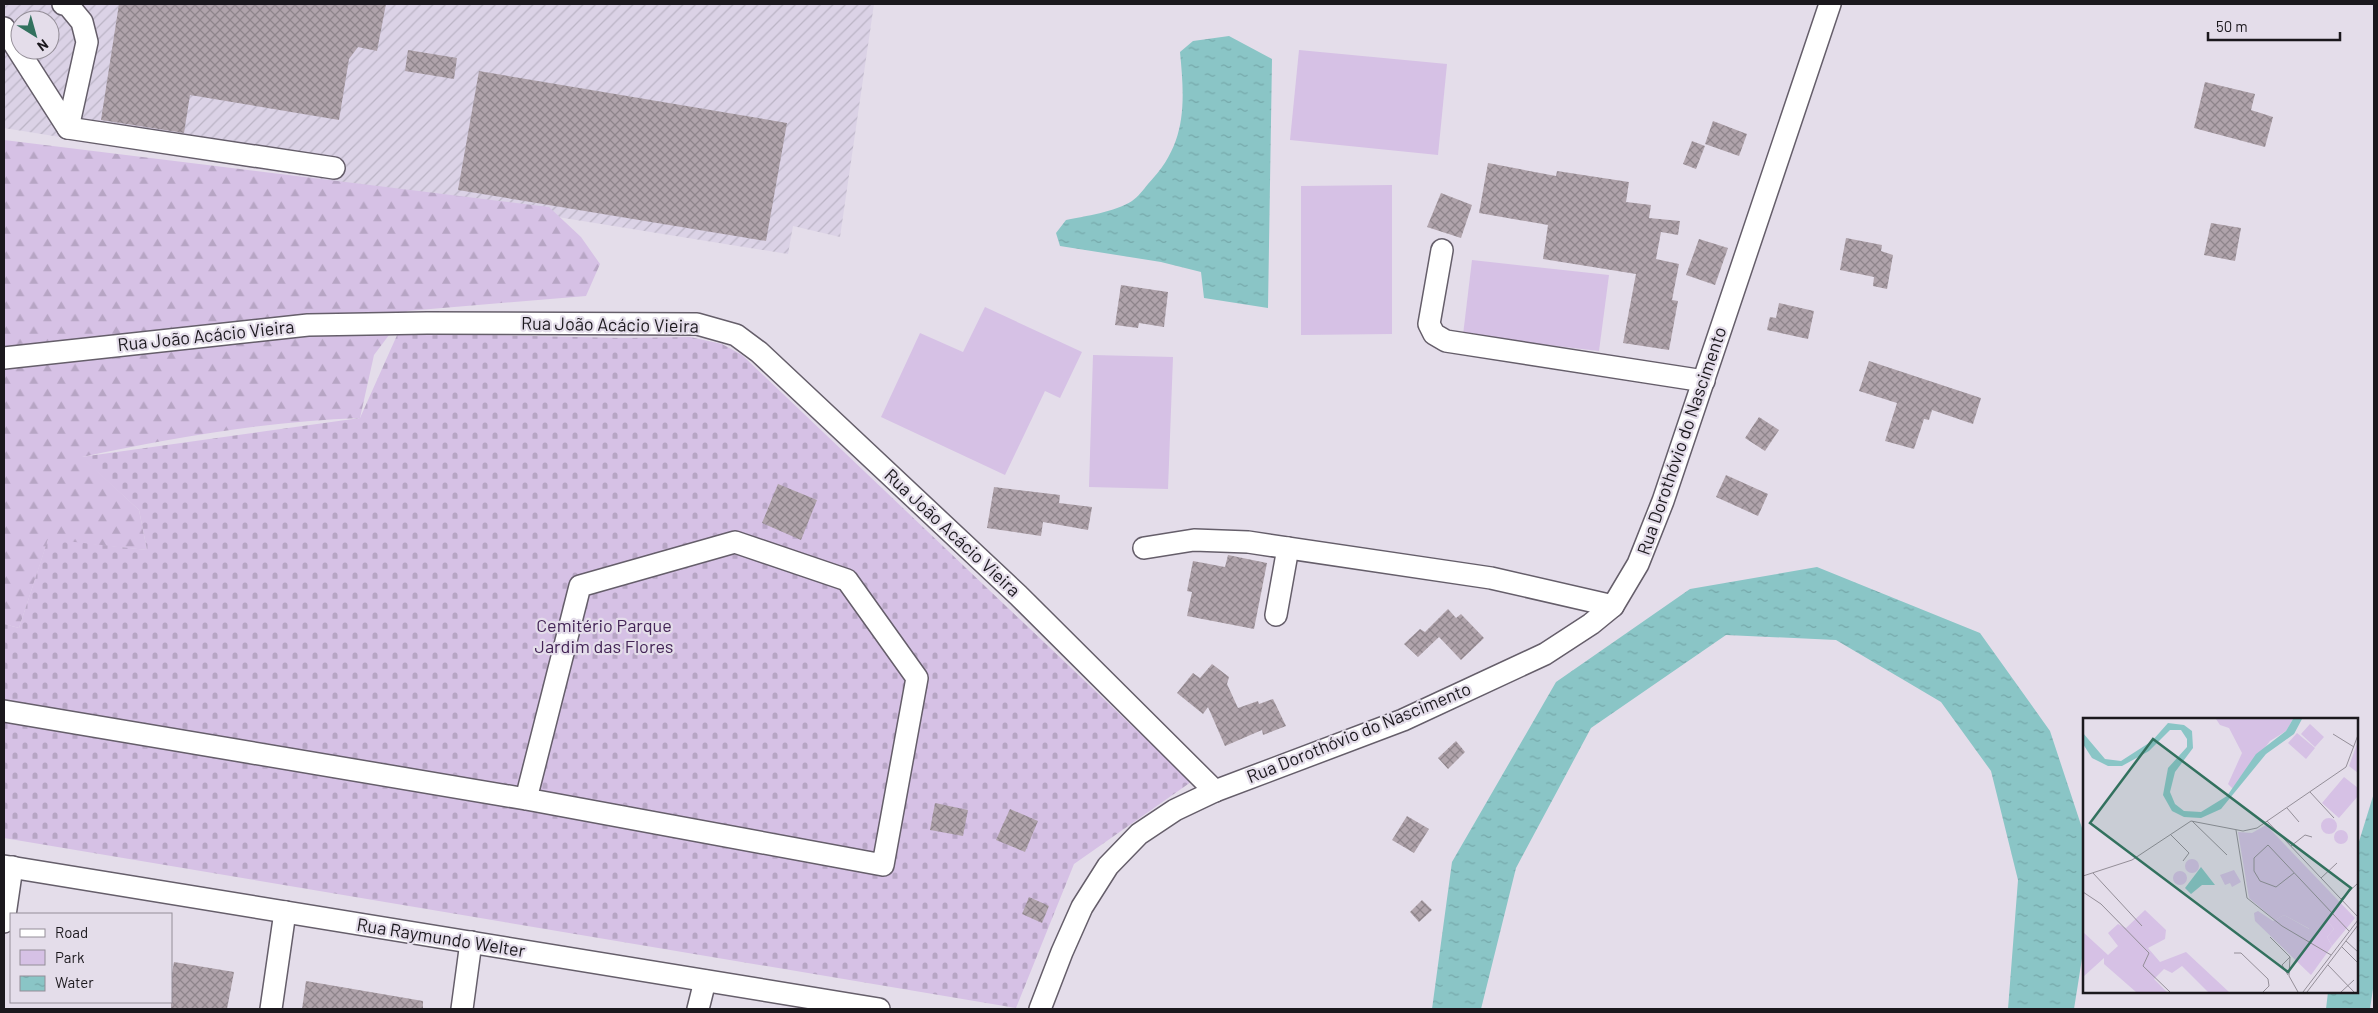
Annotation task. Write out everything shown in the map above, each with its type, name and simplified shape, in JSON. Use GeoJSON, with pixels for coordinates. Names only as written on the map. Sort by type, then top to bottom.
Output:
{"type":"FeatureCollection","features":[{"type":"Feature","properties":{"kind":"street"},"geometry":{"type":"LineString","coordinates":[[63,4],[68,5],[82,22],[88,42],[68,128]]}},
{"type":"Feature","properties":{"kind":"street","name":"Rua Dorothóvio do Nascimento"},"geometry":{"type":"LineString","coordinates":[[1040,1009],[1073,927],[1108,866],[1127,845],[1155,822],[1215,791],[1403,720],[1546,654],[1591,624],[1613,606],[1634,572],[1650,537],[1830,4]]}},
{"type":"Feature","properties":{"kind":"street"},"geometry":{"type":"LineString","coordinates":[[4,28],[68,128],[334,168]]}},
{"type":"Feature","properties":{"kind":"street"},"geometry":{"type":"LineString","coordinates":[[1442,250],[1429,324],[1434,334],[1446,341],[1704,381]]}},
{"type":"Feature","properties":{"kind":"street","name":"Rua João Acácio Vieira"},"geometry":{"type":"LineString","coordinates":[[4,358],[308,326],[632,322],[697,324],[736,334],[759,352],[1018,595],[1215,791]]}},
{"type":"Feature","properties":{"kind":"street"},"geometry":{"type":"LineString","coordinates":[[1144,548],[1194,540],[1248,542],[1491,578],[1613,606]]}},
{"type":"Feature","properties":{"kind":"street"},"geometry":{"type":"LineString","coordinates":[[4,710],[526,799],[883,865],[917,678],[847,580],[736,542],[580,586],[526,799]]}},
{"type":"Feature","properties":{"kind":"street"},"geometry":{"type":"LineString","coordinates":[[1276,614],[1288,548]]}},
{"type":"Feature","properties":{"kind":"street"},"geometry":{"type":"LineString","coordinates":[[4,922],[8,867]]}},
{"type":"Feature","properties":{"kind":"street","name":"Rua Raymundo Welter"},"geometry":{"type":"LineString","coordinates":[[8,867],[879,1009]]}},
{"type":"Feature","properties":{"kind":"street"},"geometry":{"type":"LineString","coordinates":[[271,1009],[286,912]]}},
{"type":"Feature","properties":{"kind":"street"},"geometry":{"type":"LineString","coordinates":[[462,1009],[471,942]]}},
{"type":"Feature","properties":{"kind":"street"},"geometry":{"type":"LineString","coordinates":[[698,1009],[705,981]]}},
{"type":"Feature","properties":{"kind":"shaded area"},"geometry":{"type":"Polygon","coordinates":[[[4,4],[874,4],[840,237],[793,226],[788,254],[4,128],[4,4]]]}},
{"type":"Feature","properties":{"kind":"green space"},"geometry":{"type":"Polygon","coordinates":[[[1299,50],[1447,64],[1438,155],[1290,140],[1299,50]]]}},
{"type":"Feature","properties":{"kind":"green space"},"geometry":{"type":"Polygon","coordinates":[[[4,140],[549,207],[581,237],[600,264],[586,296],[407,311],[374,355],[360,418],[255,427],[150,443],[82,457],[139,510],[147,550],[48,540],[19,628],[4,624],[4,140]]]}},
{"type":"Feature","properties":{"kind":"green space"},"geometry":{"type":"Polygon","coordinates":[[[1392,185],[1392,334],[1301,335],[1301,186],[1392,185]]]}},
{"type":"Feature","properties":{"kind":"green space"},"geometry":{"type":"Polygon","coordinates":[[[1472,260],[1609,275],[1599,351],[1463,335],[1472,260]]]}},
{"type":"Feature","properties":{"kind":"green space"},"geometry":{"type":"Polygon","coordinates":[[[985,307],[1082,352],[1060,398],[1045,391],[1005,475],[881,417],[920,333],[963,352],[985,307]]]}},
{"type":"Feature","properties":{"kind":"green space","name":"Cemitério Parque Jardim das Flores"},"geometry":{"type":"Polygon","coordinates":[[[398,333],[623,338],[690,337],[722,344],[742,355],[1191,782],[1074,864],[1016,1008],[4,838],[4,624],[19,628],[48,539],[147,550],[139,510],[81,457],[360,418],[398,333]]]}},
{"type":"Feature","properties":{"kind":"green space"},"geometry":{"type":"Polygon","coordinates":[[[1093,355],[1173,357],[1168,489],[1089,487],[1093,355]]]}},
{"type":"Feature","properties":{"kind":"water"},"geometry":{"type":"Polygon","coordinates":[[[1229,36],[1272,59],[1268,308],[1204,298],[1201,272],[1161,262],[1060,246],[1056,233],[1066,220],[1117,208],[1132,201],[1140,193],[1161,169],[1177,138],[1183,89],[1180,52],[1193,41],[1229,36]]]}},
{"type":"Feature","properties":{"kind":"water"},"geometry":{"type":"Polygon","coordinates":[[[1817,567],[1980,633],[2050,731],[2083,831],[2083,952],[2074,1009],[2008,1009],[2018,880],[1991,771],[1941,702],[1836,640],[1726,635],[1591,728],[1516,868],[1481,1009],[1432,1009],[1452,862],[1556,682],[1690,589],[1817,567]]]}},
{"type":"Feature","properties":{"kind":"water"},"geometry":{"type":"Polygon","coordinates":[[[2374,793],[2374,982],[2370,1009],[2326,1009],[2328,993],[2358,993],[2358,845],[2374,793]]]}},
{"type":"Feature","properties":{"kind":"building"},"geometry":{"type":"Polygon","coordinates":[[[119,4],[386,4],[377,51],[358,47],[349,59],[339,120],[190,95],[184,133],[101,120],[119,4]]]}},
{"type":"Feature","properties":{"kind":"building"},"geometry":{"type":"Polygon","coordinates":[[[408,50],[457,58],[454,79],[405,71],[408,50]]]}},
{"type":"Feature","properties":{"kind":"building"},"geometry":{"type":"Polygon","coordinates":[[[479,71],[787,123],[766,241],[458,190],[479,71]]]}},
{"type":"Feature","properties":{"kind":"building"},"geometry":{"type":"Polygon","coordinates":[[[2205,82],[2255,94],[2251,110],[2273,117],[2265,147],[2194,128],[2205,82]]]}},
{"type":"Feature","properties":{"kind":"building"},"geometry":{"type":"Polygon","coordinates":[[[1713,121],[1747,134],[1739,156],[1705,144],[1713,121]]]}},
{"type":"Feature","properties":{"kind":"building"},"geometry":{"type":"Polygon","coordinates":[[[1692,141],[1705,146],[1696,169],[1683,164],[1692,141]]]}},
{"type":"Feature","properties":{"kind":"building"},"geometry":{"type":"Polygon","coordinates":[[[1488,163],[1556,176],[1557,171],[1629,182],[1626,202],[1651,205],[1649,218],[1680,221],[1678,235],[1661,232],[1656,259],[1679,264],[1672,300],[1678,301],[1669,350],[1623,343],[1636,274],[1543,259],[1548,225],[1479,213],[1488,163]]]}},
{"type":"Feature","properties":{"kind":"building"},"geometry":{"type":"Polygon","coordinates":[[[1441,193],[1472,205],[1461,238],[1427,227],[1441,193]]]}},
{"type":"Feature","properties":{"kind":"building"},"geometry":{"type":"Polygon","coordinates":[[[2211,223],[2241,228],[2235,261],[2204,255],[2211,223]]]}},
{"type":"Feature","properties":{"kind":"building"},"geometry":{"type":"Polygon","coordinates":[[[1846,238],[1882,245],[1881,251],[1893,255],[1887,289],[1873,286],[1874,277],[1840,270],[1846,238]]]}},
{"type":"Feature","properties":{"kind":"building"},"geometry":{"type":"Polygon","coordinates":[[[1699,239],[1728,248],[1715,285],[1686,275],[1699,239]]]}},
{"type":"Feature","properties":{"kind":"building"},"geometry":{"type":"Polygon","coordinates":[[[1121,285],[1168,292],[1164,327],[1139,323],[1138,328],[1115,325],[1121,285]]]}},
{"type":"Feature","properties":{"kind":"building"},"geometry":{"type":"Polygon","coordinates":[[[1779,303],[1814,311],[1808,339],[1767,330],[1770,317],[1776,318],[1779,303]]]}},
{"type":"Feature","properties":{"kind":"building"},"geometry":{"type":"Polygon","coordinates":[[[1869,361],[1981,398],[1973,424],[1932,410],[1929,420],[1924,419],[1914,449],[1885,441],[1897,403],[1859,391],[1869,361]]]}},
{"type":"Feature","properties":{"kind":"building"},"geometry":{"type":"Polygon","coordinates":[[[1759,417],[1779,430],[1765,451],[1745,438],[1759,417]]]}},
{"type":"Feature","properties":{"kind":"building"},"geometry":{"type":"Polygon","coordinates":[[[1726,475],[1768,494],[1758,516],[1716,497],[1726,475]]]}},
{"type":"Feature","properties":{"kind":"building"},"geometry":{"type":"Polygon","coordinates":[[[778,484],[817,500],[801,540],[762,523],[778,484]]]}},
{"type":"Feature","properties":{"kind":"building"},"geometry":{"type":"Polygon","coordinates":[[[994,487],[1060,495],[1059,503],[1092,507],[1088,530],[1043,522],[1041,536],[987,528],[994,487]]]}},
{"type":"Feature","properties":{"kind":"building"},"geometry":{"type":"Polygon","coordinates":[[[1228,555],[1267,563],[1254,629],[1187,616],[1192,592],[1187,591],[1193,561],[1225,567],[1228,555]]]}},
{"type":"Feature","properties":{"kind":"building"},"geometry":{"type":"Polygon","coordinates":[[[1448,609],[1456,618],[1461,614],[1484,638],[1461,660],[1439,637],[1418,657],[1404,644],[1420,629],[1425,632],[1448,609]]]}},
{"type":"Feature","properties":{"kind":"building"},"geometry":{"type":"Polygon","coordinates":[[[1212,664],[1229,677],[1227,684],[1238,708],[1258,701],[1259,704],[1273,699],[1286,726],[1263,735],[1262,730],[1225,746],[1208,707],[1203,714],[1177,693],[1193,673],[1200,678],[1212,664]]]}},
{"type":"Feature","properties":{"kind":"building"},"geometry":{"type":"Polygon","coordinates":[[[1456,741],[1465,752],[1448,769],[1438,758],[1456,741]]]}},
{"type":"Feature","properties":{"kind":"building"},"geometry":{"type":"Polygon","coordinates":[[[935,803],[968,810],[963,836],[930,830],[935,803]]]}},
{"type":"Feature","properties":{"kind":"building"},"geometry":{"type":"Polygon","coordinates":[[[1010,809],[1038,821],[1025,852],[996,840],[1010,809]]]}},
{"type":"Feature","properties":{"kind":"building"},"geometry":{"type":"Polygon","coordinates":[[[1407,816],[1429,829],[1414,853],[1392,840],[1407,816]]]}},
{"type":"Feature","properties":{"kind":"building"},"geometry":{"type":"Polygon","coordinates":[[[1029,897],[1049,906],[1042,923],[1022,914],[1029,897]]]}},
{"type":"Feature","properties":{"kind":"building"},"geometry":{"type":"Polygon","coordinates":[[[1422,900],[1432,910],[1419,922],[1410,912],[1422,900]]]}},
{"type":"Feature","properties":{"kind":"building"},"geometry":{"type":"Polygon","coordinates":[[[174,962],[234,972],[227,1009],[171,1009],[174,962]]]}},
{"type":"Feature","properties":{"kind":"building"},"geometry":{"type":"Polygon","coordinates":[[[306,981],[423,1001],[423,1009],[302,1009],[306,981]]]}}]}
